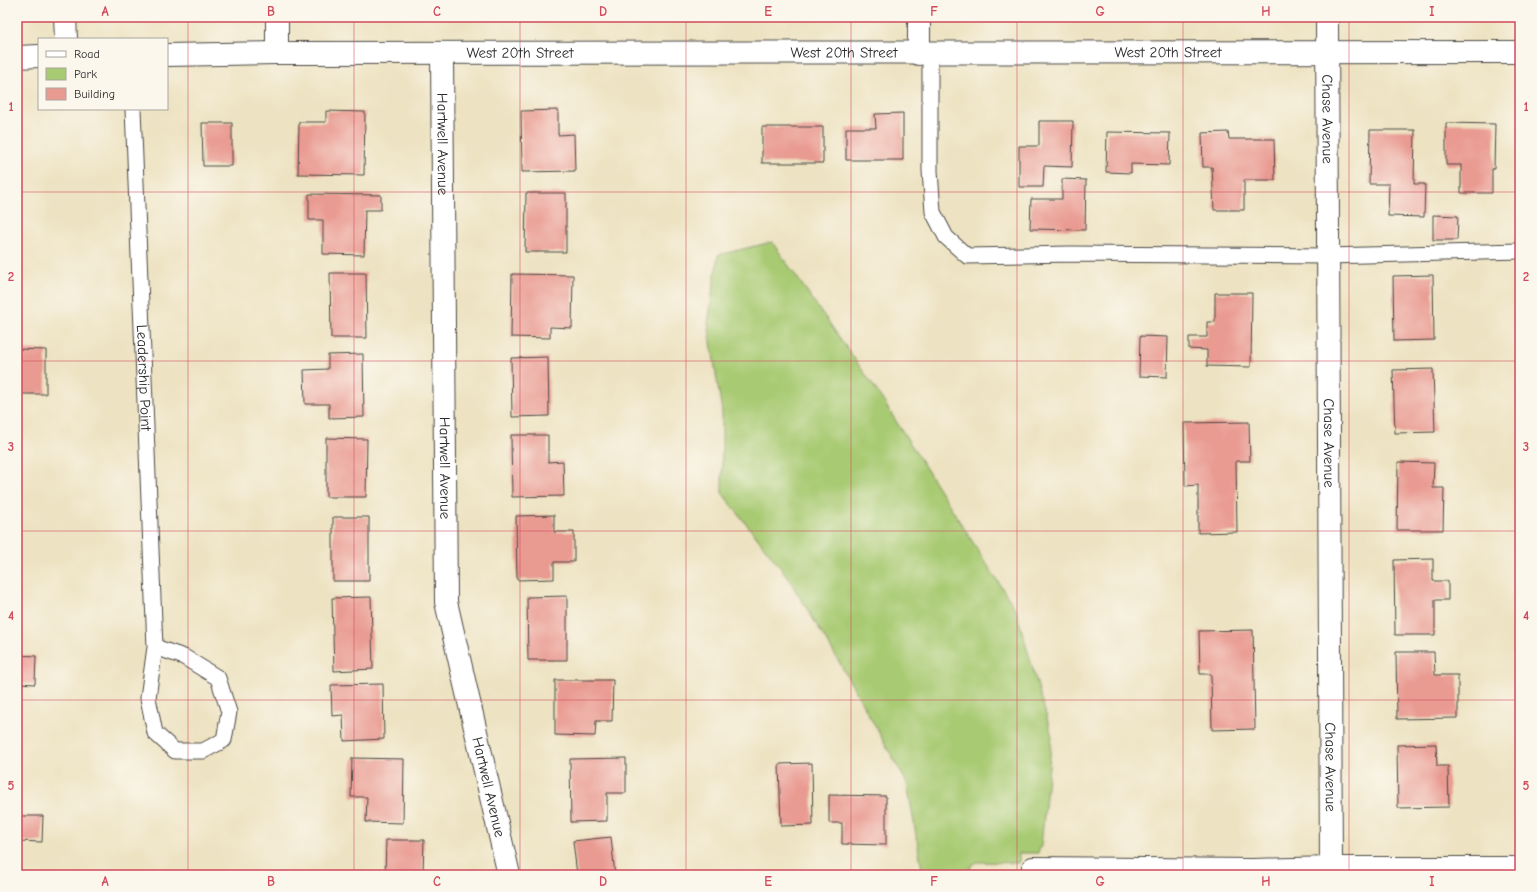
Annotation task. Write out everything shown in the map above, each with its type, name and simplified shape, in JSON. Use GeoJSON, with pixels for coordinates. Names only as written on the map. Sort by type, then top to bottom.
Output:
{"type":"FeatureCollection","features":[{"type":"Feature","properties":{"kind":"street"},"geometry":{"type":"LineString","coordinates":[[66,17],[66,38]]}},
{"type":"Feature","properties":{"kind":"street"},"geometry":{"type":"LineString","coordinates":[[277,17],[277,53]]}},
{"type":"Feature","properties":{"kind":"street"},"geometry":{"type":"LineString","coordinates":[[919,17],[925,54]]}},
{"type":"Feature","properties":{"kind":"street","name":"Chase Avenue"},"geometry":{"type":"LineString","coordinates":[[1327,17],[1331,868]]}},
{"type":"Feature","properties":{"kind":"street","name":"West 20th Street"},"geometry":{"type":"LineString","coordinates":[[168,55],[277,53],[1327,54],[1520,52]]}},
{"type":"Feature","properties":{"kind":"street","name":"Hartwell Avenue"},"geometry":{"type":"LineString","coordinates":[[442,53],[446,602],[509,875]]}},
{"type":"Feature","properties":{"kind":"street"},"geometry":{"type":"LineString","coordinates":[[17,56],[38,56]]}},
{"type":"Feature","properties":{"kind":"street"},"geometry":{"type":"LineString","coordinates":[[1033,868],[1252,870],[1331,868],[1520,868]]}},
{"type":"Feature","properties":{"kind":"lane"},"geometry":{"type":"LineString","coordinates":[[925,54],[933,212],[946,237],[967,256],[1069,254],[1328,256],[1520,251]]}},
{"type":"Feature","properties":{"kind":"lane","name":"Leadership Point"},"geometry":{"type":"LineString","coordinates":[[133,110],[154,647],[148,698],[155,733],[175,751],[203,752],[224,740],[229,712],[218,678],[184,657],[154,647]]}},
{"type":"Feature","properties":{"kind":"green space"},"geometry":{"type":"Polygon","coordinates":[[[772,242],[873,385],[1016,610],[1052,736],[1041,846],[1038,853],[1019,853],[1019,863],[977,862],[971,866],[969,875],[923,875],[907,783],[838,660],[787,576],[722,493],[722,412],[708,323],[718,255],[772,242]]]}},
{"type":"Feature","properties":{"kind":"building"},"geometry":{"type":"Polygon","coordinates":[[[558,110],[558,135],[574,134],[575,171],[522,172],[521,111],[558,110]]]}},
{"type":"Feature","properties":{"kind":"building"},"geometry":{"type":"Polygon","coordinates":[[[326,111],[365,112],[364,175],[298,174],[299,122],[326,122],[326,111]]]}},
{"type":"Feature","properties":{"kind":"building"},"geometry":{"type":"Polygon","coordinates":[[[903,113],[903,160],[846,160],[846,128],[876,128],[875,114],[903,113]]]}},
{"type":"Feature","properties":{"kind":"building"},"geometry":{"type":"Polygon","coordinates":[[[1039,121],[1073,121],[1072,167],[1044,166],[1043,187],[1019,187],[1019,146],[1039,146],[1039,121]]]}},
{"type":"Feature","properties":{"kind":"building"},"geometry":{"type":"Polygon","coordinates":[[[202,123],[232,123],[232,166],[203,166],[202,123]]]}},
{"type":"Feature","properties":{"kind":"building"},"geometry":{"type":"Polygon","coordinates":[[[1446,123],[1495,124],[1492,193],[1461,193],[1461,165],[1446,165],[1446,123]]]}},
{"type":"Feature","properties":{"kind":"building"},"geometry":{"type":"Polygon","coordinates":[[[762,127],[823,127],[823,163],[762,163],[762,127]]]}},
{"type":"Feature","properties":{"kind":"building"},"geometry":{"type":"Polygon","coordinates":[[[1370,130],[1415,130],[1414,184],[1425,184],[1424,217],[1388,216],[1389,184],[1369,184],[1370,130]]]}},
{"type":"Feature","properties":{"kind":"building"},"geometry":{"type":"Polygon","coordinates":[[[1107,132],[1170,133],[1169,165],[1131,164],[1131,173],[1106,172],[1107,132]]]}},
{"type":"Feature","properties":{"kind":"building"},"geometry":{"type":"Polygon","coordinates":[[[1228,132],[1229,139],[1274,139],[1275,180],[1244,180],[1244,210],[1214,210],[1212,167],[1203,167],[1202,133],[1228,132]]]}},
{"type":"Feature","properties":{"kind":"building"},"geometry":{"type":"Polygon","coordinates":[[[1062,179],[1086,180],[1085,230],[1030,229],[1031,199],[1062,199],[1062,179]]]}},
{"type":"Feature","properties":{"kind":"building"},"geometry":{"type":"Polygon","coordinates":[[[526,193],[566,193],[566,252],[525,252],[526,193]]]}},
{"type":"Feature","properties":{"kind":"building"},"geometry":{"type":"Polygon","coordinates":[[[309,194],[381,195],[381,210],[365,210],[364,255],[323,254],[323,220],[309,220],[309,194]]]}},
{"type":"Feature","properties":{"kind":"building"},"geometry":{"type":"Polygon","coordinates":[[[1433,215],[1458,216],[1457,240],[1433,240],[1433,215]]]}},
{"type":"Feature","properties":{"kind":"building"},"geometry":{"type":"Polygon","coordinates":[[[330,273],[366,273],[367,338],[331,338],[330,273]]]}},
{"type":"Feature","properties":{"kind":"building"},"geometry":{"type":"Polygon","coordinates":[[[512,274],[573,275],[572,328],[550,327],[550,338],[511,337],[512,274]]]}},
{"type":"Feature","properties":{"kind":"building"},"geometry":{"type":"Polygon","coordinates":[[[1433,275],[1434,340],[1394,341],[1393,276],[1433,275]]]}},
{"type":"Feature","properties":{"kind":"building"},"geometry":{"type":"Polygon","coordinates":[[[1215,293],[1252,293],[1251,367],[1207,366],[1207,350],[1189,349],[1189,337],[1207,337],[1207,322],[1215,322],[1215,293]]]}},
{"type":"Feature","properties":{"kind":"building"},"geometry":{"type":"Polygon","coordinates":[[[1140,336],[1168,337],[1167,377],[1139,376],[1140,336]]]}},
{"type":"Feature","properties":{"kind":"building"},"geometry":{"type":"Polygon","coordinates":[[[17,349],[46,350],[46,394],[17,394],[17,349]]]}},
{"type":"Feature","properties":{"kind":"building"},"geometry":{"type":"Polygon","coordinates":[[[363,354],[364,417],[329,418],[329,404],[305,404],[304,370],[328,369],[328,355],[363,354]]]}},
{"type":"Feature","properties":{"kind":"building"},"geometry":{"type":"Polygon","coordinates":[[[548,357],[549,416],[512,417],[511,358],[548,357]]]}},
{"type":"Feature","properties":{"kind":"building"},"geometry":{"type":"Polygon","coordinates":[[[1433,369],[1435,432],[1395,433],[1393,370],[1433,369]]]}},
{"type":"Feature","properties":{"kind":"building"},"geometry":{"type":"Polygon","coordinates":[[[1249,422],[1250,461],[1236,461],[1237,532],[1198,533],[1198,485],[1185,486],[1184,423],[1249,422]]]}},
{"type":"Feature","properties":{"kind":"building"},"geometry":{"type":"Polygon","coordinates":[[[511,435],[548,435],[548,462],[563,461],[564,496],[512,497],[511,435]]]}},
{"type":"Feature","properties":{"kind":"building"},"geometry":{"type":"Polygon","coordinates":[[[326,438],[367,439],[366,497],[326,497],[326,438]]]}},
{"type":"Feature","properties":{"kind":"building"},"geometry":{"type":"Polygon","coordinates":[[[1398,462],[1434,463],[1433,488],[1444,488],[1443,530],[1397,530],[1398,462]]]}},
{"type":"Feature","properties":{"kind":"building"},"geometry":{"type":"Polygon","coordinates":[[[554,515],[554,532],[574,532],[574,562],[554,562],[554,579],[517,580],[516,516],[554,515]]]}},
{"type":"Feature","properties":{"kind":"building"},"geometry":{"type":"Polygon","coordinates":[[[333,517],[369,517],[369,581],[333,581],[333,517]]]}},
{"type":"Feature","properties":{"kind":"building"},"geometry":{"type":"Polygon","coordinates":[[[1433,559],[1433,581],[1448,581],[1448,600],[1435,600],[1435,635],[1395,635],[1394,560],[1433,559]]]}},
{"type":"Feature","properties":{"kind":"building"},"geometry":{"type":"Polygon","coordinates":[[[567,596],[567,660],[528,660],[527,597],[567,596]]]}},
{"type":"Feature","properties":{"kind":"building"},"geometry":{"type":"Polygon","coordinates":[[[371,597],[373,669],[334,671],[332,598],[371,597]]]}},
{"type":"Feature","properties":{"kind":"building"},"geometry":{"type":"Polygon","coordinates":[[[1253,630],[1255,729],[1212,730],[1211,674],[1200,674],[1199,631],[1253,630]]]}},
{"type":"Feature","properties":{"kind":"building"},"geometry":{"type":"Polygon","coordinates":[[[1396,652],[1434,652],[1435,675],[1458,675],[1458,718],[1397,719],[1396,652]]]}},
{"type":"Feature","properties":{"kind":"building"},"geometry":{"type":"Polygon","coordinates":[[[17,655],[36,656],[35,684],[17,683],[17,655]]]}},
{"type":"Feature","properties":{"kind":"building"},"geometry":{"type":"Polygon","coordinates":[[[555,680],[613,680],[612,721],[596,721],[595,736],[555,735],[555,680]]]}},
{"type":"Feature","properties":{"kind":"building"},"geometry":{"type":"Polygon","coordinates":[[[383,684],[384,739],[344,741],[343,715],[332,716],[331,685],[383,684]]]}},
{"type":"Feature","properties":{"kind":"building"},"geometry":{"type":"Polygon","coordinates":[[[1436,744],[1437,766],[1448,766],[1449,807],[1398,808],[1397,745],[1436,744]]]}},
{"type":"Feature","properties":{"kind":"building"},"geometry":{"type":"Polygon","coordinates":[[[352,758],[404,759],[403,823],[366,822],[367,797],[351,797],[352,758]]]}},
{"type":"Feature","properties":{"kind":"building"},"geometry":{"type":"Polygon","coordinates":[[[626,758],[626,793],[607,793],[607,821],[571,822],[570,759],[626,758]]]}},
{"type":"Feature","properties":{"kind":"building"},"geometry":{"type":"Polygon","coordinates":[[[812,763],[813,825],[781,826],[779,764],[812,763]]]}},
{"type":"Feature","properties":{"kind":"building"},"geometry":{"type":"Polygon","coordinates":[[[829,795],[886,796],[886,845],[842,844],[842,823],[829,823],[829,795]]]}},
{"type":"Feature","properties":{"kind":"building"},"geometry":{"type":"Polygon","coordinates":[[[17,816],[43,816],[42,842],[17,841],[17,816]]]}},
{"type":"Feature","properties":{"kind":"building"},"geometry":{"type":"Polygon","coordinates":[[[611,837],[615,875],[577,875],[573,841],[611,837]]]}},
{"type":"Feature","properties":{"kind":"building"},"geometry":{"type":"Polygon","coordinates":[[[386,840],[424,840],[423,875],[385,875],[386,840]]]}}]}
